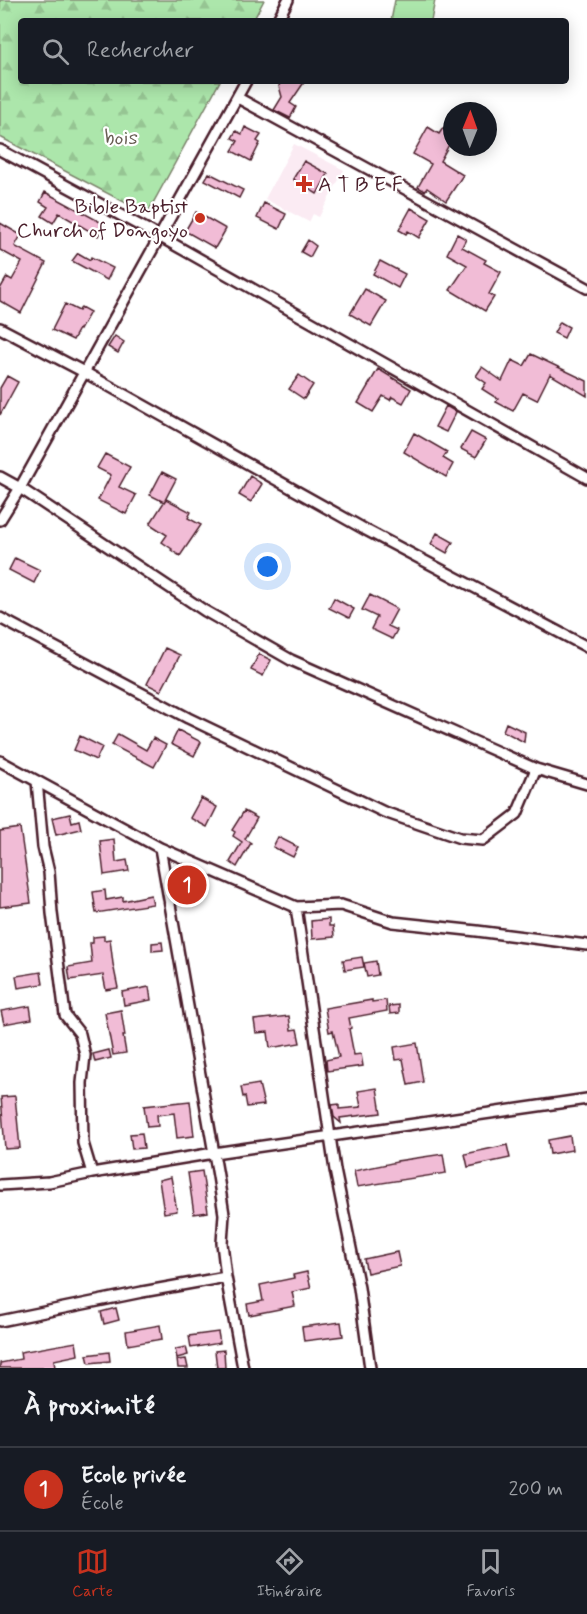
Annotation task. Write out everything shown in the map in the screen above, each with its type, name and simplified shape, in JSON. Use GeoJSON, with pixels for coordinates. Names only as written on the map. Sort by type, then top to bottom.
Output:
{"type":"FeatureCollection","features":[{"type":"Feature","properties":{"kind":"street"},"geometry":{"type":"LineString","coordinates":[[279,18],[288,0]]}},
{"type":"Feature","properties":{"kind":"street"},"geometry":{"type":"LineString","coordinates":[[0,520],[245,84]]}},
{"type":"Feature","properties":{"kind":"street"},"geometry":{"type":"LineString","coordinates":[[238,98],[587,288]]}},
{"type":"Feature","properties":{"kind":"street"},"geometry":{"type":"LineString","coordinates":[[0,150],[159,236],[587,478]]}},
{"type":"Feature","properties":{"kind":"street"},"geometry":{"type":"LineString","coordinates":[[0,328],[84,372],[366,530],[587,647]]}},
{"type":"Feature","properties":{"kind":"street"},"geometry":{"type":"LineString","coordinates":[[0,477],[205,611],[291,660],[536,769],[587,784]]}},
{"type":"Feature","properties":{"kind":"street"},"geometry":{"type":"LineString","coordinates":[[0,618],[188,718],[271,758],[384,812],[460,838],[483,840],[517,814],[536,769]]}},
{"type":"Feature","properties":{"kind":"street"},"geometry":{"type":"LineString","coordinates":[[0,761],[160,848],[296,907],[341,905],[393,922],[587,945]]}},
{"type":"Feature","properties":{"kind":"street"},"geometry":{"type":"LineString","coordinates":[[37,781],[43,848],[49,872],[65,1015],[80,1034],[85,1055],[82,1083],[84,1143],[92,1173]]}},
{"type":"Feature","properties":{"kind":"street"},"geometry":{"type":"LineString","coordinates":[[160,848],[224,1214],[222,1242],[226,1277],[243,1368]]}},
{"type":"Feature","properties":{"kind":"street"},"geometry":{"type":"LineString","coordinates":[[296,907],[335,1170],[359,1288],[370,1368]]}},
{"type":"Feature","properties":{"kind":"street"},"geometry":{"type":"LineString","coordinates":[[0,1185],[49,1182],[214,1154],[587,1099]]}},
{"type":"Feature","properties":{"kind":"street"},"geometry":{"type":"LineString","coordinates":[[0,1321],[226,1277]]}},
{"type":"Feature","properties":{"kind":"shaded area","name":"A T B E F"},"geometry":{"type":"Polygon","coordinates":[[[294,144],[344,170],[319,217],[313,214],[309,222],[265,199],[294,144]]]}},
{"type":"Feature","properties":{"kind":"green space","name":"bois"},"geometry":{"type":"Polygon","coordinates":[[[0,0],[264,0],[255,18],[18,18],[18,84],[218,84],[147,214],[0,137],[0,0]]]}},
{"type":"Feature","properties":{"kind":"green space"},"geometry":{"type":"Polygon","coordinates":[[[395,0],[435,0],[432,18],[392,18],[395,0]]]}},
{"type":"Feature","properties":{"kind":"building"},"geometry":{"type":"Polygon","coordinates":[[[280,84],[303,84],[290,103],[296,107],[290,118],[274,110],[282,97],[280,84]]]}},
{"type":"Feature","properties":{"kind":"building"},"geometry":{"type":"Polygon","coordinates":[[[245,127],[261,135],[257,141],[260,143],[251,161],[232,151],[238,141],[232,138],[236,131],[242,134],[245,127]]]}},
{"type":"Feature","properties":{"kind":"building"},"geometry":{"type":"Polygon","coordinates":[[[428,127],[439,134],[443,128],[443,156],[440,161],[463,175],[446,201],[427,188],[425,191],[418,187],[431,164],[413,154],[428,127]]]}},
{"type":"Feature","properties":{"kind":"building"},"geometry":{"type":"Polygon","coordinates":[[[304,161],[328,174],[317,194],[293,179],[304,161]]]}},
{"type":"Feature","properties":{"kind":"building"},"geometry":{"type":"Polygon","coordinates":[[[209,173],[243,190],[239,198],[205,180],[209,173]]]}},
{"type":"Feature","properties":{"kind":"building"},"geometry":{"type":"Polygon","coordinates":[[[45,192],[104,224],[98,236],[59,213],[53,223],[42,216],[48,207],[40,202],[45,192]]]}},
{"type":"Feature","properties":{"kind":"building"},"geometry":{"type":"Polygon","coordinates":[[[264,203],[286,214],[279,229],[257,218],[264,203]]]}},
{"type":"Feature","properties":{"kind":"building"},"geometry":{"type":"Polygon","coordinates":[[[411,208],[430,219],[419,238],[408,231],[406,234],[399,230],[411,208]]]}},
{"type":"Feature","properties":{"kind":"building"},"geometry":{"type":"Polygon","coordinates":[[[196,212],[226,229],[215,248],[185,231],[196,212]]]}},
{"type":"Feature","properties":{"kind":"building"},"geometry":{"type":"Polygon","coordinates":[[[0,223],[21,235],[16,247],[46,263],[21,313],[0,301],[0,289],[7,277],[12,280],[22,262],[0,250],[0,223]]]}},
{"type":"Feature","properties":{"kind":"building"},"geometry":{"type":"Polygon","coordinates":[[[457,234],[466,239],[462,247],[486,260],[484,263],[501,272],[489,294],[494,297],[485,311],[450,290],[467,265],[447,254],[457,234]]]}},
{"type":"Feature","properties":{"kind":"building"},"geometry":{"type":"Polygon","coordinates":[[[308,240],[316,246],[310,257],[301,252],[308,240]]]}},
{"type":"Feature","properties":{"kind":"building"},"geometry":{"type":"Polygon","coordinates":[[[78,253],[113,268],[107,280],[72,261],[78,253]]]}},
{"type":"Feature","properties":{"kind":"building"},"geometry":{"type":"Polygon","coordinates":[[[380,261],[405,274],[398,288],[373,274],[380,261]]]}},
{"type":"Feature","properties":{"kind":"building"},"geometry":{"type":"Polygon","coordinates":[[[365,289],[386,301],[371,326],[350,314],[365,289]]]}},
{"type":"Feature","properties":{"kind":"building"},"geometry":{"type":"Polygon","coordinates":[[[65,304],[79,311],[81,307],[90,312],[73,340],[52,330],[65,304]]]}},
{"type":"Feature","properties":{"kind":"building"},"geometry":{"type":"Polygon","coordinates":[[[560,322],[569,327],[564,338],[554,333],[560,322]]]}},
{"type":"Feature","properties":{"kind":"building"},"geometry":{"type":"Polygon","coordinates":[[[115,336],[124,342],[118,353],[108,347],[115,336]]]}},
{"type":"Feature","properties":{"kind":"building"},"geometry":{"type":"Polygon","coordinates":[[[531,354],[587,381],[587,396],[550,374],[537,400],[523,393],[513,411],[496,402],[498,399],[482,389],[486,383],[476,376],[482,367],[502,381],[512,360],[524,366],[531,354]]]}},
{"type":"Feature","properties":{"kind":"building"},"geometry":{"type":"Polygon","coordinates":[[[378,369],[411,389],[403,403],[392,397],[390,400],[383,396],[373,412],[358,403],[378,369]]]}},
{"type":"Feature","properties":{"kind":"building"},"geometry":{"type":"Polygon","coordinates":[[[299,375],[313,385],[304,399],[289,389],[299,375]]]}},
{"type":"Feature","properties":{"kind":"building"},"geometry":{"type":"Polygon","coordinates":[[[7,376],[18,382],[0,415],[0,388],[7,376]]]}},
{"type":"Feature","properties":{"kind":"building"},"geometry":{"type":"Polygon","coordinates":[[[446,406],[456,412],[446,432],[435,427],[446,406]]]}},
{"type":"Feature","properties":{"kind":"building"},"geometry":{"type":"Polygon","coordinates":[[[471,432],[486,440],[476,457],[461,449],[471,432]]]}},
{"type":"Feature","properties":{"kind":"building"},"geometry":{"type":"Polygon","coordinates":[[[414,433],[447,452],[443,458],[453,464],[446,477],[404,452],[414,433]]]}},
{"type":"Feature","properties":{"kind":"building"},"geometry":{"type":"Polygon","coordinates":[[[105,454],[130,467],[119,487],[136,495],[126,514],[98,500],[111,475],[97,468],[105,454]]]}},
{"type":"Feature","properties":{"kind":"building"},"geometry":{"type":"Polygon","coordinates":[[[162,472],[176,479],[164,502],[150,495],[162,472]]]}},
{"type":"Feature","properties":{"kind":"building"},"geometry":{"type":"Polygon","coordinates":[[[250,476],[262,484],[251,502],[239,495],[250,476]]]}},
{"type":"Feature","properties":{"kind":"building"},"geometry":{"type":"Polygon","coordinates":[[[166,499],[191,512],[188,518],[201,525],[180,556],[162,542],[167,535],[150,524],[166,499]]]}},
{"type":"Feature","properties":{"kind":"building"},"geometry":{"type":"Polygon","coordinates":[[[437,533],[453,542],[447,553],[431,544],[437,533]]]}},
{"type":"Feature","properties":{"kind":"building"},"geometry":{"type":"Polygon","coordinates":[[[15,558],[40,570],[34,583],[9,570],[15,558]]]}},
{"type":"Feature","properties":{"kind":"building"},"geometry":{"type":"Polygon","coordinates":[[[370,595],[397,609],[388,626],[397,630],[392,639],[371,629],[377,617],[362,610],[370,595]]]}},
{"type":"Feature","properties":{"kind":"building"},"geometry":{"type":"Polygon","coordinates":[[[334,598],[354,609],[349,618],[329,608],[334,598]]]}},
{"type":"Feature","properties":{"kind":"building"},"geometry":{"type":"Polygon","coordinates":[[[165,648],[180,655],[161,691],[147,684],[165,648]]]}},
{"type":"Feature","properties":{"kind":"building"},"geometry":{"type":"Polygon","coordinates":[[[259,654],[271,660],[263,676],[251,670],[259,654]]]}},
{"type":"Feature","properties":{"kind":"building"},"geometry":{"type":"Polygon","coordinates":[[[506,723],[525,732],[524,742],[503,731],[506,723]]]}},
{"type":"Feature","properties":{"kind":"building"},"geometry":{"type":"Polygon","coordinates":[[[178,730],[201,742],[194,756],[171,744],[178,730]]]}},
{"type":"Feature","properties":{"kind":"building"},"geometry":{"type":"Polygon","coordinates":[[[118,734],[146,750],[153,738],[166,745],[154,767],[112,745],[118,734]]]}},
{"type":"Feature","properties":{"kind":"building"},"geometry":{"type":"Polygon","coordinates":[[[80,736],[102,747],[96,760],[74,750],[80,736]]]}},
{"type":"Feature","properties":{"kind":"building"},"geometry":{"type":"Polygon","coordinates":[[[201,798],[217,807],[207,827],[190,818],[201,798]]]}},
{"type":"Feature","properties":{"kind":"building"},"geometry":{"type":"Polygon","coordinates":[[[244,811],[257,818],[245,839],[251,843],[237,867],[230,862],[242,842],[233,836],[235,832],[232,830],[244,811]]]}},
{"type":"Feature","properties":{"kind":"building"},"geometry":{"type":"Polygon","coordinates":[[[70,814],[72,822],[79,820],[81,829],[56,835],[52,818],[70,814]]]}},
{"type":"Feature","properties":{"kind":"building"},"geometry":{"type":"Polygon","coordinates":[[[20,828],[31,903],[0,907],[0,831],[20,828]]]}},
{"type":"Feature","properties":{"kind":"building"},"geometry":{"type":"Polygon","coordinates":[[[278,837],[298,847],[293,857],[273,847],[278,837]]]}},
{"type":"Feature","properties":{"kind":"building"},"geometry":{"type":"Polygon","coordinates":[[[114,839],[116,862],[127,860],[129,871],[104,875],[100,841],[114,839]]]}},
{"type":"Feature","properties":{"kind":"building"},"geometry":{"type":"Polygon","coordinates":[[[105,890],[106,900],[123,897],[123,901],[151,895],[153,904],[96,913],[93,892],[105,890]]]}},
{"type":"Feature","properties":{"kind":"building"},"geometry":{"type":"Polygon","coordinates":[[[329,919],[329,926],[333,926],[334,937],[312,939],[311,921],[329,919]]]}},
{"type":"Feature","properties":{"kind":"building"},"geometry":{"type":"Polygon","coordinates":[[[104,936],[104,940],[110,939],[118,988],[106,990],[103,975],[70,980],[68,967],[92,963],[90,943],[93,943],[93,937],[104,936]]]}},
{"type":"Feature","properties":{"kind":"building"},"geometry":{"type":"Polygon","coordinates":[[[162,942],[163,950],[152,951],[152,943],[162,942]]]}},
{"type":"Feature","properties":{"kind":"building"},"geometry":{"type":"Polygon","coordinates":[[[362,957],[364,967],[345,970],[343,960],[362,957]]]}},
{"type":"Feature","properties":{"kind":"building"},"geometry":{"type":"Polygon","coordinates":[[[376,961],[378,975],[367,977],[364,963],[376,961]]]}},
{"type":"Feature","properties":{"kind":"building"},"geometry":{"type":"Polygon","coordinates":[[[41,972],[43,984],[18,988],[16,976],[41,972]]]}},
{"type":"Feature","properties":{"kind":"building"},"geometry":{"type":"Polygon","coordinates":[[[149,987],[151,1000],[124,1005],[122,992],[149,987]]]}},
{"type":"Feature","properties":{"kind":"building"},"geometry":{"type":"Polygon","coordinates":[[[372,1000],[372,1002],[386,1000],[387,1011],[349,1018],[354,1055],[361,1054],[363,1066],[327,1071],[326,1060],[339,1057],[333,1031],[329,1032],[325,1008],[372,1000]]]}},
{"type":"Feature","properties":{"kind":"building"},"geometry":{"type":"Polygon","coordinates":[[[399,1005],[399,1013],[390,1014],[389,1006],[399,1005]]]}},
{"type":"Feature","properties":{"kind":"building"},"geometry":{"type":"Polygon","coordinates":[[[30,1006],[32,1019],[4,1024],[1,1011],[30,1006]]]}},
{"type":"Feature","properties":{"kind":"building"},"geometry":{"type":"Polygon","coordinates":[[[121,1010],[126,1053],[113,1055],[105,1013],[121,1010]]]}},
{"type":"Feature","properties":{"kind":"building"},"geometry":{"type":"Polygon","coordinates":[[[289,1016],[291,1030],[297,1029],[300,1043],[270,1048],[268,1032],[256,1033],[254,1020],[289,1016]]]}},
{"type":"Feature","properties":{"kind":"building"},"geometry":{"type":"Polygon","coordinates":[[[417,1043],[423,1082],[408,1085],[403,1059],[396,1060],[394,1047],[417,1043]]]}},
{"type":"Feature","properties":{"kind":"building"},"geometry":{"type":"Polygon","coordinates":[[[109,1050],[111,1058],[95,1062],[93,1054],[109,1050]]]}},
{"type":"Feature","properties":{"kind":"building"},"geometry":{"type":"Polygon","coordinates":[[[259,1084],[264,1105],[247,1107],[241,1087],[259,1084]]]}},
{"type":"Feature","properties":{"kind":"building"},"geometry":{"type":"Polygon","coordinates":[[[377,1088],[381,1113],[340,1118],[341,1123],[334,1117],[332,1105],[339,1104],[339,1109],[361,1107],[358,1091],[377,1088]]]}},
{"type":"Feature","properties":{"kind":"building"},"geometry":{"type":"Polygon","coordinates":[[[15,1096],[20,1148],[5,1149],[1,1097],[15,1096]]]}},
{"type":"Feature","properties":{"kind":"building"},"geometry":{"type":"Polygon","coordinates":[[[190,1101],[194,1136],[177,1138],[174,1113],[157,1115],[158,1126],[147,1127],[144,1106],[190,1101]]]}},
{"type":"Feature","properties":{"kind":"building"},"geometry":{"type":"Polygon","coordinates":[[[142,1133],[144,1148],[132,1149],[130,1134],[142,1133]]]}},
{"type":"Feature","properties":{"kind":"building"},"geometry":{"type":"Polygon","coordinates":[[[570,1136],[572,1150],[550,1154],[548,1140],[570,1136]]]}},
{"type":"Feature","properties":{"kind":"building"},"geometry":{"type":"Polygon","coordinates":[[[507,1145],[510,1158],[468,1167],[465,1154],[507,1145]]]}},
{"type":"Feature","properties":{"kind":"building"},"geometry":{"type":"Polygon","coordinates":[[[443,1154],[446,1173],[357,1187],[354,1171],[443,1154]]]}},
{"type":"Feature","properties":{"kind":"building"},"geometry":{"type":"Polygon","coordinates":[[[202,1171],[208,1212],[194,1214],[188,1173],[202,1171]]]}},
{"type":"Feature","properties":{"kind":"building"},"geometry":{"type":"Polygon","coordinates":[[[171,1177],[177,1211],[164,1213],[159,1180],[171,1177]]]}},
{"type":"Feature","properties":{"kind":"building"},"geometry":{"type":"Polygon","coordinates":[[[397,1252],[400,1266],[367,1273],[364,1259],[397,1252]]]}},
{"type":"Feature","properties":{"kind":"building"},"geometry":{"type":"Polygon","coordinates":[[[307,1272],[311,1288],[292,1292],[295,1306],[249,1315],[247,1304],[263,1301],[260,1285],[294,1278],[293,1275],[307,1272]]]}},
{"type":"Feature","properties":{"kind":"building"},"geometry":{"type":"Polygon","coordinates":[[[116,1308],[119,1320],[104,1324],[101,1312],[116,1308]]]}},
{"type":"Feature","properties":{"kind":"building"},"geometry":{"type":"Polygon","coordinates":[[[341,1322],[343,1336],[304,1341],[302,1327],[341,1322]]]}},
{"type":"Feature","properties":{"kind":"building"},"geometry":{"type":"Polygon","coordinates":[[[160,1325],[162,1339],[128,1345],[126,1331],[160,1325]]]}},
{"type":"Feature","properties":{"kind":"building"},"geometry":{"type":"Polygon","coordinates":[[[218,1332],[220,1343],[191,1348],[189,1336],[218,1332]]]}},
{"type":"Feature","properties":{"kind":"building"},"geometry":{"type":"Polygon","coordinates":[[[76,1342],[78,1355],[54,1360],[55,1368],[0,1368],[0,1363],[21,1359],[20,1352],[76,1342]]]}},
{"type":"Feature","properties":{"kind":"building"},"geometry":{"type":"Polygon","coordinates":[[[186,1347],[188,1355],[177,1358],[175,1349],[186,1347]]]}},
{"type":"Feature","properties":{"kind":"building"},"geometry":{"type":"Polygon","coordinates":[[[224,1350],[225,1368],[217,1368],[215,1351],[224,1350]]]}},
{"type":"Feature","properties":{"kind":"building"},"geometry":{"type":"Polygon","coordinates":[[[109,1352],[110,1361],[89,1363],[87,1355],[109,1352]]]}},
{"type":"Feature","properties":{"kind":"building"},"geometry":{"type":"Polygon","coordinates":[[[186,1359],[188,1368],[178,1368],[177,1360],[186,1359]]]}},
{"type":"Feature","properties":{"kind":"place","name":"A T B E F"},"geometry":{"type":"Point","coordinates":[304,184]}},
{"type":"Feature","properties":{"kind":"place","name":"Bible Baptist Church of Dongoyo"},"geometry":{"type":"Point","coordinates":[200,218]}},
{"type":"Feature","properties":{"kind":"place","name":"Ecole privée"},"geometry":{"type":"Point","coordinates":[187,885]}}]}
